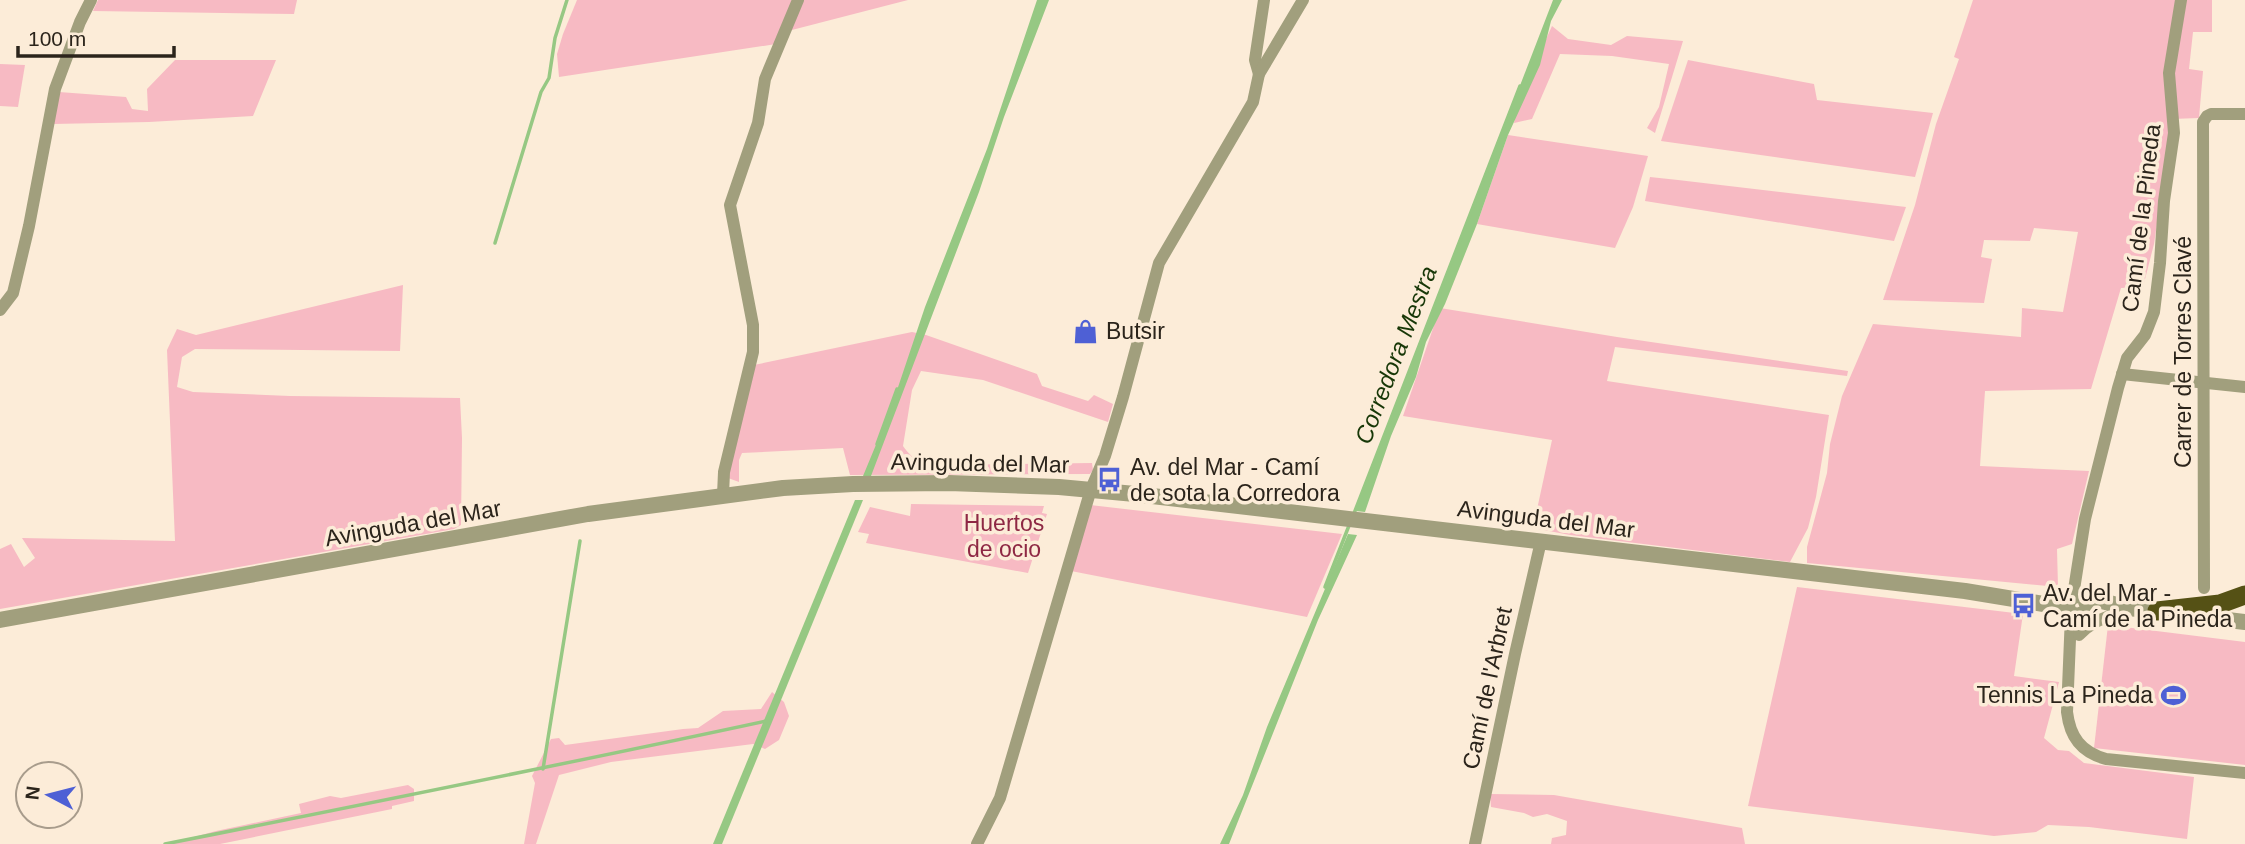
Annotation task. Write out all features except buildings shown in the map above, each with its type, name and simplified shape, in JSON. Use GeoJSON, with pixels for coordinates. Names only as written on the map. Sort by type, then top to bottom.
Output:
{"type":"FeatureCollection","features":[{"type":"Feature","properties":{"kind":"highway"},"geometry":{"type":"LineString","coordinates":[[2157,611],[2220,604],[2245,594]]}},
{"type":"Feature","properties":{"kind":"street"},"geometry":{"type":"LineString","coordinates":[[0,310],[13,293],[29,226],[55,89],[91,0]]}},
{"type":"Feature","properties":{"kind":"street"},"geometry":{"type":"LineString","coordinates":[[723,495],[724,472],[753,352],[753,325],[730,205],[758,123],[765,79],[798,0]]}},
{"type":"Feature","properties":{"kind":"street"},"geometry":{"type":"LineString","coordinates":[[1259,74],[1255,60],[1264,0]]}},
{"type":"Feature","properties":{"kind":"street"},"geometry":{"type":"LineString","coordinates":[[977,844],[1000,798],[1091,489],[1105,456],[1123,397],[1158,263],[1253,102],[1259,74],[1303,0]]}},
{"type":"Feature","properties":{"kind":"street","name":"Camí de la Pineda"},"geometry":{"type":"LineString","coordinates":[[2181,0],[2169,73],[2175,123],[2164,201],[2157,294],[2154,312],[2145,335],[2127,358],[2085,519],[2077,606],[2069,644],[2066,697],[2068,726],[2083,749],[2106,759],[2245,773]]}},
{"type":"Feature","properties":{"kind":"street","name":"Carrer de Torres Clavé"},"geometry":{"type":"LineString","coordinates":[[2204,588],[2203,122],[2207,116],[2215,114],[2245,114]]}},
{"type":"Feature","properties":{"kind":"street"},"geometry":{"type":"LineString","coordinates":[[2122,374],[2245,387]]}},
{"type":"Feature","properties":{"kind":"street","name":"Avinguda del Mar"},"geometry":{"type":"LineString","coordinates":[[0,620],[576,516],[783,488],[949,483],[1091,489],[2077,606],[2129,608],[2245,622]]}},
{"type":"Feature","properties":{"kind":"street","name":"Camí de l'Arbret"},"geometry":{"type":"LineString","coordinates":[[1475,844],[1514,654],[1541,541]]}},
{"type":"Feature","properties":{"kind":"street","name":"Camí de la Pineda"},"geometry":{"type":"LineString","coordinates":[[2070,661],[2079,635],[2077,606]]}},
{"type":"Feature","properties":{"kind":"street"},"geometry":{"type":"LineString","coordinates":[[2079,635],[2088,625],[2129,608]]}},
{"type":"Feature","properties":{"kind":"green space"},"geometry":{"type":"Polygon","coordinates":[[[98,0],[297,0],[294,14],[93,11],[98,0]]]}},
{"type":"Feature","properties":{"kind":"green space"},"geometry":{"type":"Polygon","coordinates":[[[577,0],[792,0],[776,44],[559,77],[557,54],[577,0]]]}},
{"type":"Feature","properties":{"kind":"green space"},"geometry":{"type":"Polygon","coordinates":[[[801,0],[908,0],[788,31],[801,0]]]}},
{"type":"Feature","properties":{"kind":"green space"},"geometry":{"type":"Polygon","coordinates":[[[1973,0],[2212,0],[2212,32],[2193,32],[2189,69],[2203,71],[2199,118],[2172,119],[2154,244],[2143,287],[2121,288],[2091,389],[1985,391],[1980,466],[2089,471],[2072,544],[2057,549],[2058,587],[1807,563],[1807,547],[1827,473],[1830,444],[1842,396],[1873,324],[2021,337],[2022,308],[2063,312],[2078,232],[2034,228],[2030,241],[1984,240],[1981,257],[1992,259],[1984,303],[1883,300],[1915,205],[1936,124],[1959,59],[1954,57],[1973,0]]]}},
{"type":"Feature","properties":{"kind":"green space"},"geometry":{"type":"Polygon","coordinates":[[[1552,26],[1568,39],[1611,45],[1627,36],[1683,41],[1655,133],[1647,128],[1659,107],[1669,64],[1612,56],[1560,54],[1532,119],[1514,123],[1518,101],[1552,26]]]}},
{"type":"Feature","properties":{"kind":"green space"},"geometry":{"type":"Polygon","coordinates":[[[175,60],[276,60],[253,116],[53,124],[59,92],[126,97],[132,109],[148,111],[147,89],[175,60]]]}},
{"type":"Feature","properties":{"kind":"green space"},"geometry":{"type":"Polygon","coordinates":[[[1688,60],[1814,84],[1817,100],[1933,113],[1915,177],[1661,141],[1688,60]]]}},
{"type":"Feature","properties":{"kind":"green space"},"geometry":{"type":"Polygon","coordinates":[[[0,64],[25,65],[18,107],[0,106],[0,64]]]}},
{"type":"Feature","properties":{"kind":"green space"},"geometry":{"type":"Polygon","coordinates":[[[1508,135],[1648,156],[1633,207],[1615,248],[1477,224],[1508,135]]]}},
{"type":"Feature","properties":{"kind":"green space"},"geometry":{"type":"Polygon","coordinates":[[[1650,177],[1906,207],[1894,241],[1645,201],[1650,177]]]}},
{"type":"Feature","properties":{"kind":"green space"},"geometry":{"type":"Polygon","coordinates":[[[403,285],[400,351],[195,349],[182,357],[177,387],[193,392],[290,396],[460,398],[461,525],[454,529],[0,609],[0,549],[11,544],[24,567],[35,558],[22,538],[175,541],[167,350],[177,329],[196,335],[403,285]]]}},
{"type":"Feature","properties":{"kind":"green space"},"geometry":{"type":"Polygon","coordinates":[[[1440,308],[1848,371],[1847,376],[1615,347],[1607,381],[1829,415],[1816,497],[1808,528],[1790,562],[1533,528],[1552,440],[1403,416],[1440,308]]]}},
{"type":"Feature","properties":{"kind":"green space"},"geometry":{"type":"Polygon","coordinates":[[[912,332],[1037,374],[1042,386],[1088,401],[1094,395],[1113,404],[1108,422],[983,380],[921,371],[912,390],[903,446],[910,455],[921,462],[937,465],[1092,463],[1093,470],[1090,474],[850,475],[843,448],[742,453],[739,460],[739,482],[728,478],[754,365],[912,332]]]}},
{"type":"Feature","properties":{"kind":"green space","name":"Huertos de ocio"},"geometry":{"type":"Polygon","coordinates":[[[911,504],[1044,506],[1042,513],[1047,514],[1028,573],[866,543],[869,534],[858,532],[870,507],[910,516],[911,504]]]}},
{"type":"Feature","properties":{"kind":"green space"},"geometry":{"type":"Polygon","coordinates":[[[1090,505],[1342,534],[1307,617],[1071,571],[1090,505]]]}},
{"type":"Feature","properties":{"kind":"green space"},"geometry":{"type":"Polygon","coordinates":[[[1797,587],[2023,614],[2014,676],[2059,682],[2044,738],[2058,750],[2069,751],[2084,763],[2194,777],[2187,839],[2089,827],[2048,825],[2036,832],[1994,836],[1748,806],[1797,587]]]}},
{"type":"Feature","properties":{"kind":"green space","name":"Tennis La Pineda"},"geometry":{"type":"Polygon","coordinates":[[[2108,625],[2245,642],[2245,765],[2094,748],[2108,625]]]}},
{"type":"Feature","properties":{"kind":"green space"},"geometry":{"type":"Polygon","coordinates":[[[772,692],[784,702],[789,716],[779,740],[765,749],[753,744],[611,762],[559,775],[536,844],[524,844],[535,783],[532,776],[551,739],[559,738],[565,745],[698,728],[723,711],[761,709],[772,692]]]}},
{"type":"Feature","properties":{"kind":"green space"},"geometry":{"type":"Polygon","coordinates":[[[408,785],[414,789],[414,801],[392,806],[392,809],[220,844],[168,844],[301,813],[299,804],[330,796],[341,798],[408,785]]]}},
{"type":"Feature","properties":{"kind":"green space"},"geometry":{"type":"Polygon","coordinates":[[[1490,794],[1554,795],[1742,828],[1745,844],[1551,844],[1552,838],[1566,835],[1567,821],[1547,814],[1533,817],[1491,807],[1490,794]]]}},
{"type":"Feature","properties":{"kind":"shaded area"},"geometry":{"type":"Polygon","coordinates":[[[1037,0],[1049,0],[871,476],[863,476],[890,411],[925,307],[987,149],[1037,0]]]}},
{"type":"Feature","properties":{"kind":"shaded area"},"geometry":{"type":"Polygon","coordinates":[[[1553,0],[1562,0],[1551,21],[1540,65],[1508,135],[1445,304],[1426,342],[1416,377],[1391,436],[1365,512],[1356,511],[1553,0]]]}},
{"type":"Feature","properties":{"kind":"shaded area"},"geometry":{"type":"Polygon","coordinates":[[[855,500],[863,500],[722,844],[713,844],[855,500]]]}},
{"type":"Feature","properties":{"kind":"shaded area"},"geometry":{"type":"Polygon","coordinates":[[[1348,534],[1357,535],[1318,620],[1229,844],[1220,844],[1243,795],[1267,727],[1348,534]]]}},
{"type":"Feature","properties":{"kind":"waterway"},"geometry":{"type":"LineString","coordinates":[[495,243],[541,92],[549,78],[555,38],[567,0]]}},
{"type":"Feature","properties":{"kind":"waterway","name":"Corredora Mestra"},"geometry":{"type":"LineString","coordinates":[[1353,516],[1520,86]]}},
{"type":"Feature","properties":{"kind":"waterway"},"geometry":{"type":"LineString","coordinates":[[877,444],[897,389]]}},
{"type":"Feature","properties":{"kind":"waterway","name":"Corredora Mestra"},"geometry":{"type":"LineString","coordinates":[[1325,587],[1350,523]]}},
{"type":"Feature","properties":{"kind":"waterway"},"geometry":{"type":"LineString","coordinates":[[543,769],[580,541]]}},
{"type":"Feature","properties":{"kind":"waterway"},"geometry":{"type":"LineString","coordinates":[[165,844],[766,721]]}},
{"type":"Feature","properties":{"kind":"place","name":"Butsir"},"geometry":{"type":"Point","coordinates":[1086,331]}},
{"type":"Feature","properties":{"kind":"place","name":"Av. del Mar - Camí de sota la Corredora"},"geometry":{"type":"Point","coordinates":[1110,480]}},
{"type":"Feature","properties":{"kind":"place","name":"Av. del Mar - Camí de la Pineda"},"geometry":{"type":"Point","coordinates":[2023,606]}},
{"type":"Feature","properties":{"kind":"place","name":"Tennis La Pineda"},"geometry":{"type":"Point","coordinates":[2173,695]}}]}
